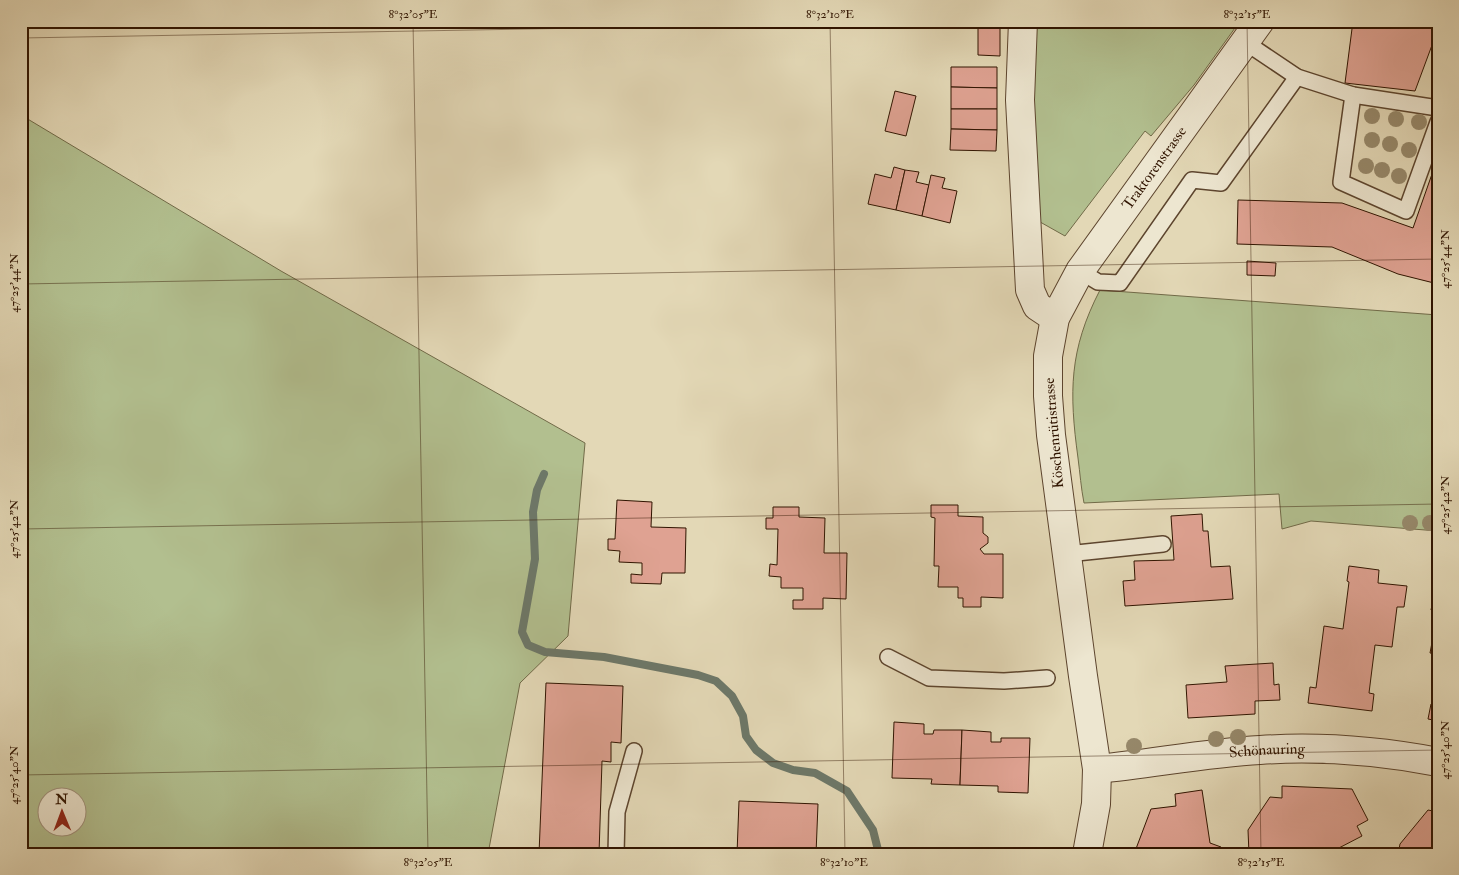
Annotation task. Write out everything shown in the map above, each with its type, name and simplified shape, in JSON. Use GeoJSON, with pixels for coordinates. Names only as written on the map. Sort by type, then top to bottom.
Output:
{"type":"FeatureCollection","features":[{"type":"Feature","properties":{"kind":"street"},"geometry":{"type":"LineString","coordinates":[[1023,21],[1020,100],[1030,290],[1036,306],[1055,318]]}},
{"type":"Feature","properties":{"kind":"street","name":"Traktorenstrasse"},"geometry":{"type":"LineString","coordinates":[[1055,318],[1080,271],[1253,31]]}},
{"type":"Feature","properties":{"kind":"street","name":"Köschenrütistrasse"},"geometry":{"type":"LineString","coordinates":[[1055,318],[1048,356],[1048,396],[1051,435],[1082,676],[1097,769],[1096,804],[1087,854]]}},
{"type":"Feature","properties":{"kind":"street","name":"Schönauring"},"geometry":{"type":"LineString","coordinates":[[1097,769],[1260,750],[1324,749],[1380,753],[1438,762]]}},
{"type":"Feature","properties":{"kind":"lane"},"geometry":{"type":"LineString","coordinates":[[1253,31],[1297,77],[1353,95],[1438,108]]}},
{"type":"Feature","properties":{"kind":"lane"},"geometry":{"type":"LineString","coordinates":[[1080,271],[1098,282],[1120,283],[1192,180],[1221,184],[1297,77]]}},
{"type":"Feature","properties":{"kind":"lane"},"geometry":{"type":"LineString","coordinates":[[1353,95],[1341,182],[1406,211],[1438,122]]}},
{"type":"Feature","properties":{"kind":"lane"},"geometry":{"type":"LineString","coordinates":[[1067,554],[1163,544]]}},
{"type":"Feature","properties":{"kind":"lane"},"geometry":{"type":"LineString","coordinates":[[888,657],[929,678],[1004,681],[1047,678]]}},
{"type":"Feature","properties":{"kind":"lane"},"geometry":{"type":"LineString","coordinates":[[616,854],[617,812],[634,751]]}},
{"type":"Feature","properties":{"kind":"green space"},"geometry":{"type":"Polygon","coordinates":[[[1034,21],[1240,21],[1194,85],[1151,136],[1145,131],[1065,236],[1033,218],[1032,91],[1034,21]]]}},
{"type":"Feature","properties":{"kind":"green space"},"geometry":{"type":"Polygon","coordinates":[[[21,115],[281,271],[585,443],[568,636],[520,683],[488,854],[21,854],[21,115]]]}},
{"type":"Feature","properties":{"kind":"green space"},"geometry":{"type":"Polygon","coordinates":[[[1100,290],[1438,315],[1438,531],[1311,521],[1282,529],[1279,494],[1084,503],[1073,412],[1074,372],[1082,332],[1100,290]]]}},
{"type":"Feature","properties":{"kind":"building"},"geometry":{"type":"Polygon","coordinates":[[[866,21],[887,21],[887,24],[866,23],[866,21]]]}},
{"type":"Feature","properties":{"kind":"building"},"geometry":{"type":"Polygon","coordinates":[[[887,21],[908,21],[908,24],[887,24],[887,21]]]}},
{"type":"Feature","properties":{"kind":"building"},"geometry":{"type":"Polygon","coordinates":[[[908,21],[929,21],[929,24],[908,24],[908,21]]]}},
{"type":"Feature","properties":{"kind":"building"},"geometry":{"type":"Polygon","coordinates":[[[929,21],[950,21],[950,24],[929,24],[929,21]]]}},
{"type":"Feature","properties":{"kind":"building"},"geometry":{"type":"Polygon","coordinates":[[[950,21],[971,21],[971,25],[950,24],[950,21]]]}},
{"type":"Feature","properties":{"kind":"building"},"geometry":{"type":"Polygon","coordinates":[[[978,21],[1000,21],[1000,56],[978,55],[978,21]]]}},
{"type":"Feature","properties":{"kind":"building"},"geometry":{"type":"Polygon","coordinates":[[[1353,21],[1438,21],[1438,29],[1415,91],[1345,83],[1353,21]]]}},
{"type":"Feature","properties":{"kind":"building"},"geometry":{"type":"Polygon","coordinates":[[[951,67],[997,67],[997,88],[951,87],[951,67]]]}},
{"type":"Feature","properties":{"kind":"building"},"geometry":{"type":"Polygon","coordinates":[[[951,87],[997,88],[997,109],[951,109],[951,87]]]}},
{"type":"Feature","properties":{"kind":"building"},"geometry":{"type":"Polygon","coordinates":[[[895,91],[916,96],[906,136],[885,131],[895,91]]]}},
{"type":"Feature","properties":{"kind":"building"},"geometry":{"type":"Polygon","coordinates":[[[951,109],[997,109],[997,130],[951,129],[951,109]]]}},
{"type":"Feature","properties":{"kind":"building"},"geometry":{"type":"Polygon","coordinates":[[[951,129],[997,130],[996,151],[950,150],[951,129]]]}},
{"type":"Feature","properties":{"kind":"building"},"geometry":{"type":"Polygon","coordinates":[[[1438,157],[1438,284],[1398,274],[1332,247],[1237,244],[1238,200],[1342,203],[1413,228],[1438,157]]]}},
{"type":"Feature","properties":{"kind":"building"},"geometry":{"type":"Polygon","coordinates":[[[894,167],[905,170],[896,210],[868,204],[875,174],[891,178],[894,167]]]}},
{"type":"Feature","properties":{"kind":"building"},"geometry":{"type":"Polygon","coordinates":[[[905,170],[919,172],[916,182],[929,185],[922,216],[896,210],[905,170]]]}},
{"type":"Feature","properties":{"kind":"building"},"geometry":{"type":"Polygon","coordinates":[[[931,175],[945,178],[942,188],[957,191],[950,223],[922,216],[931,175]]]}},
{"type":"Feature","properties":{"kind":"building"},"geometry":{"type":"Polygon","coordinates":[[[1247,261],[1276,263],[1275,276],[1247,275],[1247,261]]]}},
{"type":"Feature","properties":{"kind":"building"},"geometry":{"type":"Polygon","coordinates":[[[617,500],[652,502],[651,527],[686,528],[685,573],[662,573],[661,584],[631,583],[631,574],[642,575],[642,563],[619,562],[620,551],[608,550],[608,539],[615,539],[617,500]]]}},
{"type":"Feature","properties":{"kind":"building"},"geometry":{"type":"Polygon","coordinates":[[[931,505],[958,505],[958,516],[983,517],[983,533],[988,537],[988,543],[980,549],[984,554],[1003,554],[1003,598],[981,597],[981,607],[963,607],[963,598],[958,598],[958,587],[938,587],[939,566],[934,566],[935,518],[931,517],[931,505]]]}},
{"type":"Feature","properties":{"kind":"building"},"geometry":{"type":"Polygon","coordinates":[[[773,507],[799,507],[799,517],[825,518],[824,553],[847,553],[846,599],[823,598],[823,609],[793,609],[793,600],[803,600],[803,588],[781,588],[781,577],[769,576],[770,564],[777,565],[778,529],[766,529],[766,518],[773,518],[773,507]]]}},
{"type":"Feature","properties":{"kind":"building"},"geometry":{"type":"Polygon","coordinates":[[[1202,514],[1203,531],[1208,531],[1211,567],[1230,566],[1233,599],[1125,606],[1123,581],[1135,580],[1134,561],[1174,560],[1171,516],[1202,514]]]}},
{"type":"Feature","properties":{"kind":"building"},"geometry":{"type":"Polygon","coordinates":[[[1349,566],[1379,570],[1378,583],[1407,586],[1404,607],[1397,607],[1392,647],[1375,645],[1369,693],[1374,694],[1372,711],[1308,703],[1310,687],[1316,688],[1324,626],[1343,629],[1349,582],[1347,581],[1349,566]]]}},
{"type":"Feature","properties":{"kind":"building"},"geometry":{"type":"Polygon","coordinates":[[[1435,591],[1438,591],[1438,611],[1431,610],[1435,591]]]}},
{"type":"Feature","properties":{"kind":"building"},"geometry":{"type":"Polygon","coordinates":[[[1438,611],[1438,654],[1430,653],[1438,611]]]}},
{"type":"Feature","properties":{"kind":"building"},"geometry":{"type":"Polygon","coordinates":[[[1273,663],[1274,685],[1279,684],[1280,700],[1255,701],[1255,714],[1188,718],[1186,685],[1227,682],[1225,666],[1273,663]]]}},
{"type":"Feature","properties":{"kind":"building"},"geometry":{"type":"Polygon","coordinates":[[[546,683],[623,686],[621,743],[611,742],[611,762],[602,761],[599,854],[539,854],[546,683]]]}},
{"type":"Feature","properties":{"kind":"building"},"geometry":{"type":"Polygon","coordinates":[[[1438,700],[1438,721],[1428,719],[1431,704],[1437,705],[1438,700]]]}},
{"type":"Feature","properties":{"kind":"building"},"geometry":{"type":"Polygon","coordinates":[[[894,722],[924,724],[924,734],[933,734],[934,730],[962,730],[960,785],[931,784],[932,779],[892,778],[894,722]]]}},
{"type":"Feature","properties":{"kind":"building"},"geometry":{"type":"Polygon","coordinates":[[[962,730],[991,732],[991,742],[1001,742],[1001,738],[1030,738],[1028,793],[998,792],[998,786],[960,785],[962,730]]]}},
{"type":"Feature","properties":{"kind":"building"},"geometry":{"type":"Polygon","coordinates":[[[1282,786],[1352,789],[1368,820],[1357,826],[1362,836],[1335,850],[1322,851],[1322,854],[1249,854],[1248,830],[1270,797],[1282,798],[1282,786]]]}},
{"type":"Feature","properties":{"kind":"building"},"geometry":{"type":"Polygon","coordinates":[[[1202,790],[1210,843],[1221,847],[1220,854],[1134,854],[1151,809],[1176,806],[1175,794],[1202,790]]]}},
{"type":"Feature","properties":{"kind":"building"},"geometry":{"type":"Polygon","coordinates":[[[739,801],[818,804],[816,854],[737,854],[739,801]]]}},
{"type":"Feature","properties":{"kind":"building"},"geometry":{"type":"Polygon","coordinates":[[[1428,810],[1438,812],[1438,854],[1398,854],[1400,844],[1428,810]]]}},
{"type":"Feature","properties":{"kind":"waterway"},"geometry":{"type":"LineString","coordinates":[[544,474],[537,490],[533,512],[535,559],[522,632],[528,645],[545,652],[604,657],[698,675],[716,681],[732,696],[743,716],[746,736],[756,750],[773,763],[793,770],[815,773],[847,791],[873,830],[879,854]]}}]}
